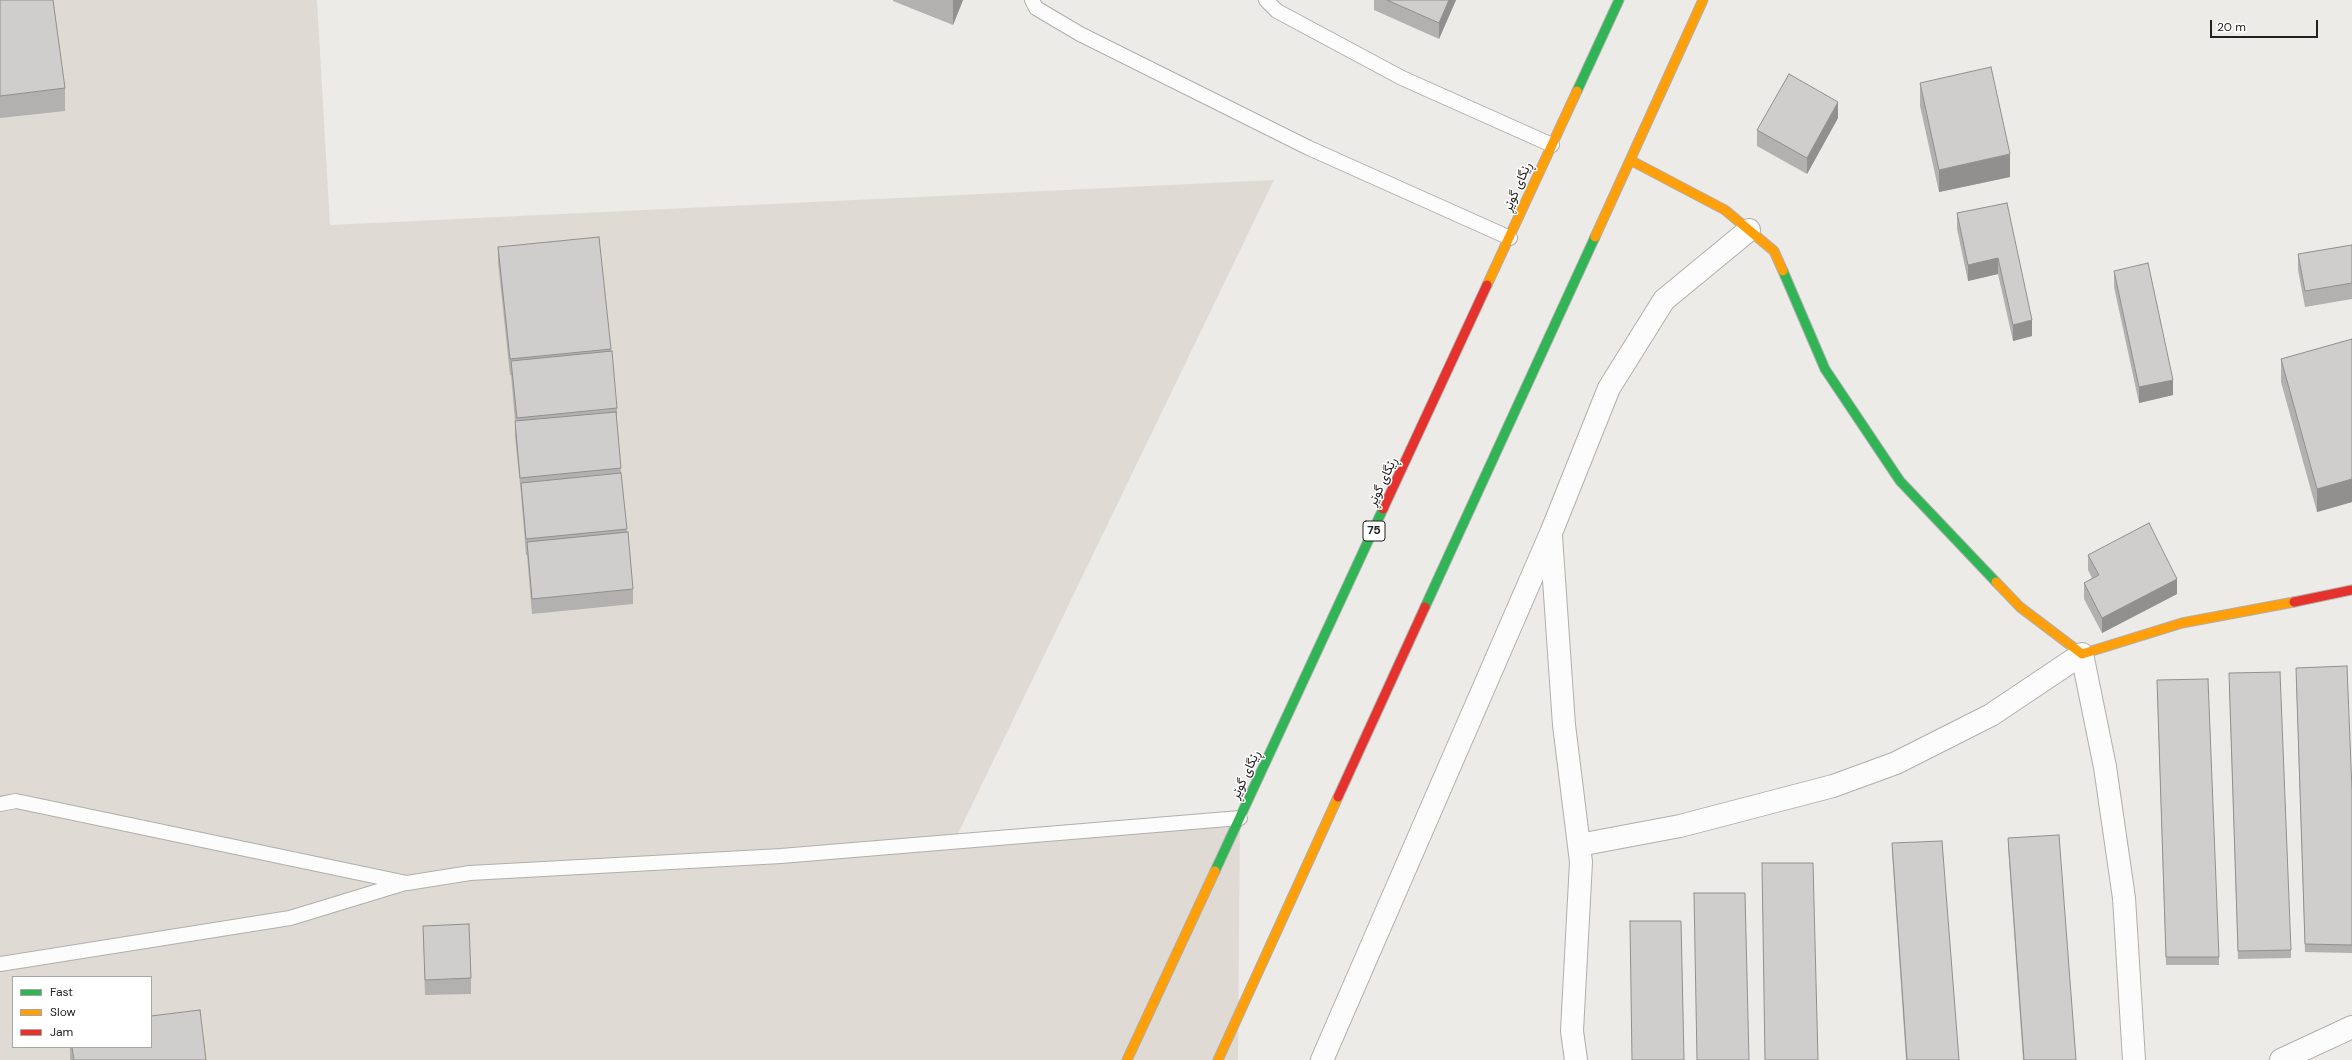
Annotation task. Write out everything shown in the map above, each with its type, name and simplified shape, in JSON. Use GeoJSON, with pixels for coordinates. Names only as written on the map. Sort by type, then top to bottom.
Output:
{"type":"FeatureCollection","features":[{"type":"Feature","properties":{"kind":"main road","name":"ڕێگای گوێڕ"},"geometry":{"type":"LineString","coordinates":[[1127,1060],[1510,238],[1619,0]]}},
{"type":"Feature","properties":{"kind":"main road"},"geometry":{"type":"LineString","coordinates":[[1218,1060],[1704,0]]}},
{"type":"Feature","properties":{"kind":"main road"},"geometry":{"type":"LineString","coordinates":[[1630,160],[1724,210],[1774,251],[1825,369],[1900,481],[2020,607],[2082,654],[2182,623],[2352,590]]}},
{"type":"Feature","properties":{"kind":"street"},"geometry":{"type":"LineString","coordinates":[[1322,1060],[1551,533],[1609,388],[1664,300],[1749,230]]}},
{"type":"Feature","properties":{"kind":"street"},"geometry":{"type":"LineString","coordinates":[[1551,533],[1564,725],[1581,862],[1572,1031],[1576,1060]]}},
{"type":"Feature","properties":{"kind":"street"},"geometry":{"type":"LineString","coordinates":[[1579,845],[1680,826],[1833,786],[1896,763],[1991,715],[2082,654],[2105,767],[2124,898],[2134,1060]]}},
{"type":"Feature","properties":{"kind":"street"},"geometry":{"type":"LineString","coordinates":[[2281,1060],[2352,1028]]}},
{"type":"Feature","properties":{"kind":"lane"},"geometry":{"type":"LineString","coordinates":[[1032,0],[1036,8],[1080,34],[1309,148],[1510,238]]}},
{"type":"Feature","properties":{"kind":"lane"},"geometry":{"type":"LineString","coordinates":[[1266,0],[1277,11],[1402,78],[1552,145]]}},
{"type":"Feature","properties":{"kind":"lane"},"geometry":{"type":"LineString","coordinates":[[0,804],[16,801],[407,883]]}},
{"type":"Feature","properties":{"kind":"lane"},"geometry":{"type":"LineString","coordinates":[[0,964],[290,918],[407,883],[470,873],[781,856],[1240,818]]}},
{"type":"Feature","properties":{"kind":"shaded area"},"geometry":{"type":"Polygon","coordinates":[[[0,0],[317,0],[330,225],[1274,180],[954,842],[1240,818],[1238,1060],[0,1060],[0,0]]]}},
{"type":"Feature","properties":{"kind":"building"},"geometry":{"type":"Polygon","coordinates":[[[0,0],[53,0],[65,88],[0,96],[0,0]]]}},
{"type":"Feature","properties":{"kind":"building"},"geometry":{"type":"Polygon","coordinates":[[[1387,0],[1449,0],[1439,23],[1387,0]]]}},
{"type":"Feature","properties":{"kind":"building"},"geometry":{"type":"Polygon","coordinates":[[[1991,67],[2010,154],[1939,170],[1920,83],[1991,67]]]}},
{"type":"Feature","properties":{"kind":"building"},"geometry":{"type":"Polygon","coordinates":[[[1789,74],[1838,102],[1807,158],[1757,130],[1789,74]]]}},
{"type":"Feature","properties":{"kind":"building"},"geometry":{"type":"Polygon","coordinates":[[[2007,203],[2032,320],[2013,325],[1998,258],[1968,265],[1957,213],[2007,203]]]}},
{"type":"Feature","properties":{"kind":"building"},"geometry":{"type":"Polygon","coordinates":[[[599,237],[611,349],[510,359],[498,247],[599,237]]]}},
{"type":"Feature","properties":{"kind":"building"},"geometry":{"type":"Polygon","coordinates":[[[2352,245],[2352,283],[2305,291],[2298,254],[2352,245]]]}},
{"type":"Feature","properties":{"kind":"building"},"geometry":{"type":"Polygon","coordinates":[[[2148,263],[2173,380],[2139,387],[2114,271],[2148,263]]]}},
{"type":"Feature","properties":{"kind":"building"},"geometry":{"type":"Polygon","coordinates":[[[2352,339],[2352,479],[2317,489],[2281,359],[2352,339]]]}},
{"type":"Feature","properties":{"kind":"building"},"geometry":{"type":"Polygon","coordinates":[[[612,351],[617,408],[517,418],[511,361],[612,351]]]}},
{"type":"Feature","properties":{"kind":"building"},"geometry":{"type":"Polygon","coordinates":[[[616,412],[621,468],[520,478],[515,421],[616,412]]]}},
{"type":"Feature","properties":{"kind":"building"},"geometry":{"type":"Polygon","coordinates":[[[621,473],[627,529],[526,539],[521,483],[621,473]]]}},
{"type":"Feature","properties":{"kind":"building"},"geometry":{"type":"Polygon","coordinates":[[[2149,523],[2177,579],[2102,618],[2084,583],[2099,575],[2088,555],[2149,523]]]}},
{"type":"Feature","properties":{"kind":"building"},"geometry":{"type":"Polygon","coordinates":[[[628,532],[633,589],[532,599],[527,542],[628,532]]]}},
{"type":"Feature","properties":{"kind":"building"},"geometry":{"type":"Polygon","coordinates":[[[2347,666],[2352,791],[2352,945],[2305,944],[2296,668],[2347,666]]]}},
{"type":"Feature","properties":{"kind":"building"},"geometry":{"type":"Polygon","coordinates":[[[2280,672],[2291,950],[2238,951],[2229,673],[2280,672]]]}},
{"type":"Feature","properties":{"kind":"building"},"geometry":{"type":"Polygon","coordinates":[[[2208,679],[2219,957],[2166,957],[2157,680],[2208,679]]]}},
{"type":"Feature","properties":{"kind":"building"},"geometry":{"type":"Polygon","coordinates":[[[2059,835],[2076,1060],[2024,1060],[2008,838],[2059,835]]]}},
{"type":"Feature","properties":{"kind":"building"},"geometry":{"type":"Polygon","coordinates":[[[1942,841],[1959,1060],[1907,1060],[1892,843],[1942,841]]]}},
{"type":"Feature","properties":{"kind":"building"},"geometry":{"type":"Polygon","coordinates":[[[1762,863],[1813,863],[1818,1060],[1765,1060],[1762,863]]]}},
{"type":"Feature","properties":{"kind":"building"},"geometry":{"type":"Polygon","coordinates":[[[1694,893],[1745,893],[1749,1060],[1697,1060],[1694,893]]]}},
{"type":"Feature","properties":{"kind":"building"},"geometry":{"type":"Polygon","coordinates":[[[1630,921],[1681,921],[1684,1060],[1632,1060],[1630,921]]]}},
{"type":"Feature","properties":{"kind":"building"},"geometry":{"type":"Polygon","coordinates":[[[469,924],[471,978],[425,980],[423,926],[469,924]]]}},
{"type":"Feature","properties":{"kind":"building"},"geometry":{"type":"Polygon","coordinates":[[[200,1010],[206,1060],[74,1060],[72,1048],[152,1048],[152,1016],[200,1010]]]}},
{"type":"Feature","properties":{"kind":"traffic: fast"},"geometry":{"type":"LineString","coordinates":[[1577,91],[1619,0]]}},
{"type":"Feature","properties":{"kind":"traffic: fast"},"geometry":{"type":"LineString","coordinates":[[1425,607],[1595,237]]}},
{"type":"Feature","properties":{"kind":"traffic: fast"},"geometry":{"type":"LineString","coordinates":[[1783,271],[1825,369],[1900,481],[1996,582]]}},
{"type":"Feature","properties":{"kind":"traffic: fast"},"geometry":{"type":"LineString","coordinates":[[1215,871],[1383,509]]}},
{"type":"Feature","properties":{"kind":"traffic: slow"},"geometry":{"type":"LineString","coordinates":[[1595,237],[1703,0]]}},
{"type":"Feature","properties":{"kind":"traffic: slow"},"geometry":{"type":"LineString","coordinates":[[1487,285],[1577,91]]}},
{"type":"Feature","properties":{"kind":"traffic: slow"},"geometry":{"type":"LineString","coordinates":[[1630,160],[1725,210],[1774,251],[1783,271]]}},
{"type":"Feature","properties":{"kind":"traffic: slow"},"geometry":{"type":"LineString","coordinates":[[1996,582],[2020,607],[2082,654],[2182,623],[2294,602]]}},
{"type":"Feature","properties":{"kind":"traffic: slow"},"geometry":{"type":"LineString","coordinates":[[1218,1060],[1338,797]]}},
{"type":"Feature","properties":{"kind":"traffic: slow"},"geometry":{"type":"LineString","coordinates":[[1127,1060],[1215,871]]}},
{"type":"Feature","properties":{"kind":"traffic: jam"},"geometry":{"type":"LineString","coordinates":[[1383,509],[1487,285]]}},
{"type":"Feature","properties":{"kind":"traffic: jam"},"geometry":{"type":"LineString","coordinates":[[2294,602],[2352,590]]}},
{"type":"Feature","properties":{"kind":"traffic: jam"},"geometry":{"type":"LineString","coordinates":[[1338,797],[1425,607]]}}]}
